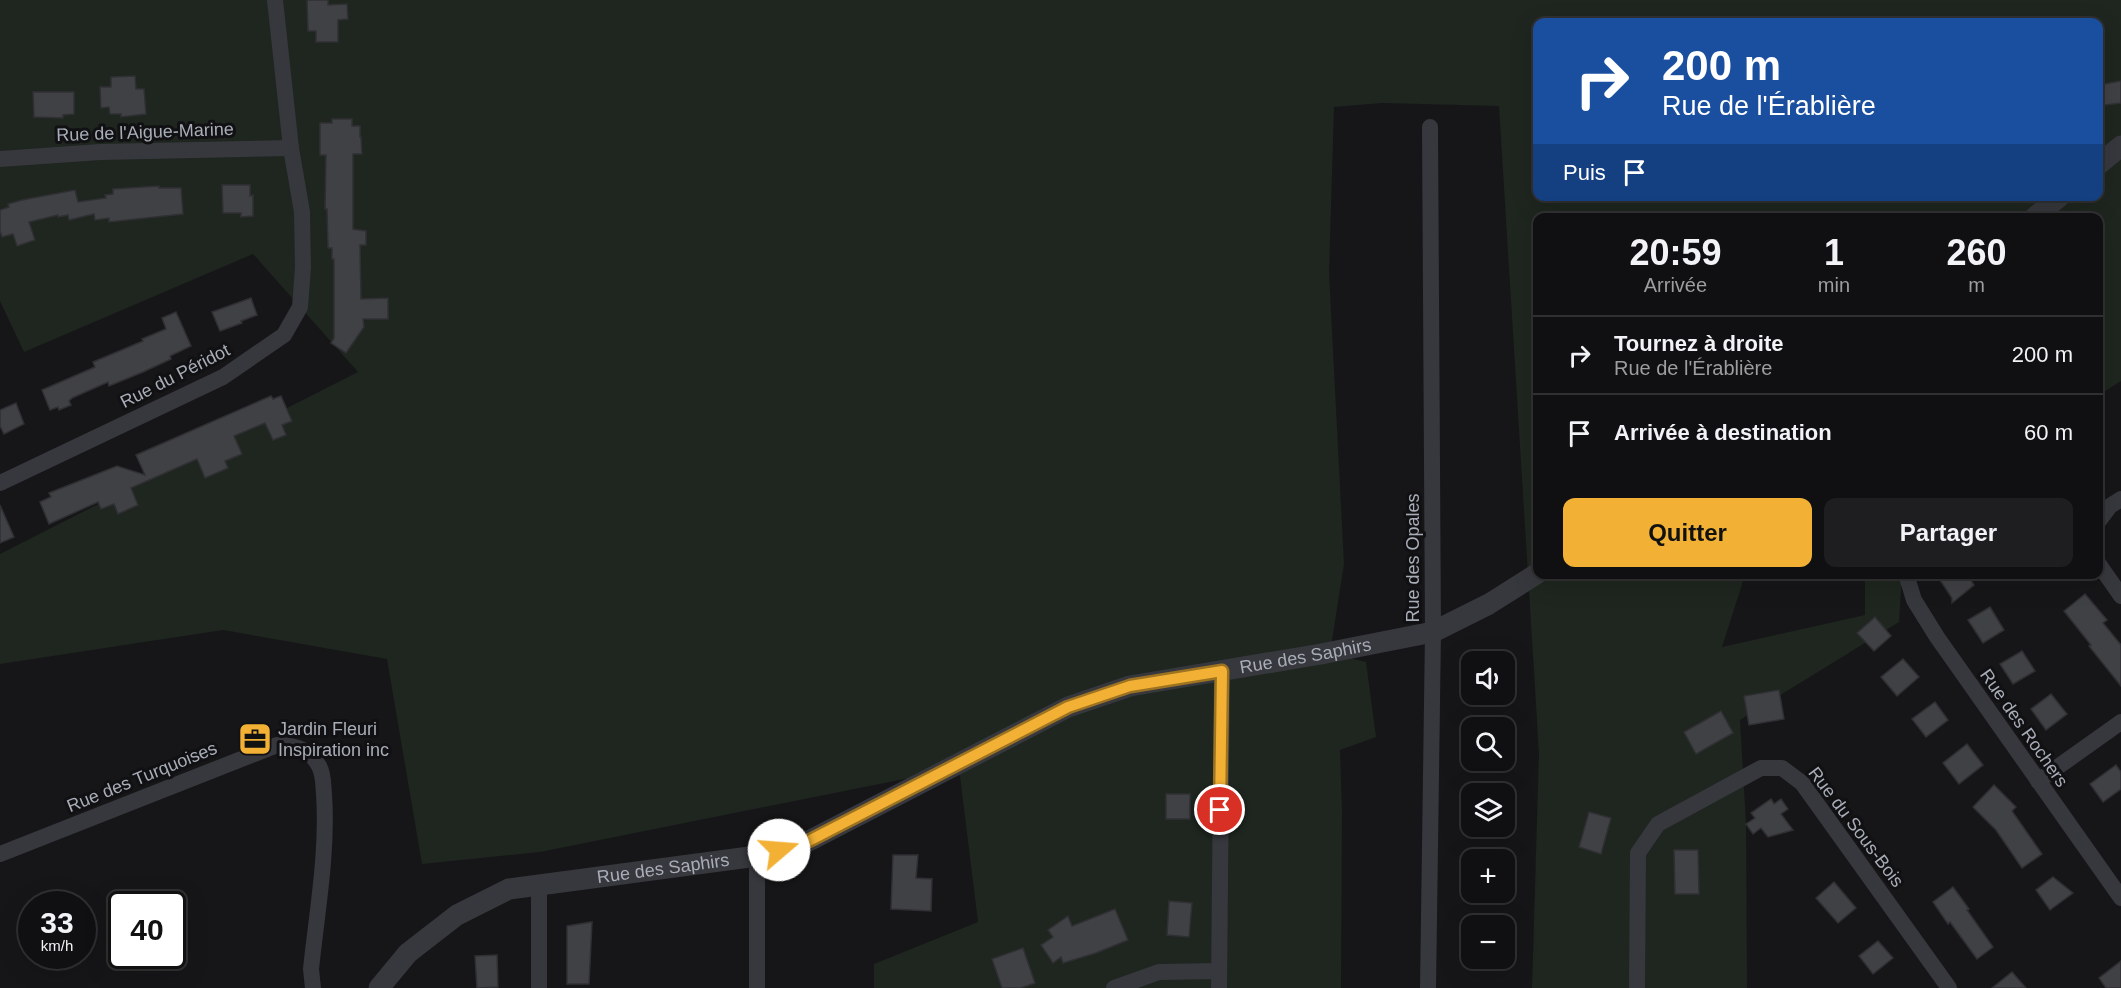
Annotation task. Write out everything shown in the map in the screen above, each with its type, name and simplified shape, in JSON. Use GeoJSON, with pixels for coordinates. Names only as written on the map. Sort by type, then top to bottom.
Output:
{"type":"FeatureCollection","features":[{"type":"Feature","properties":{"kind":"street","name":"Rue du Péridot"},"geometry":{"type":"LineString","coordinates":[[0,483],[223,377],[284,335],[300,307],[303,268],[302,212],[291,148],[275,0]]}},
{"type":"Feature","properties":{"kind":"street","name":"Rue des Opales"},"geometry":{"type":"LineString","coordinates":[[1428,988],[1433,632],[1430,127]]}},
{"type":"Feature","properties":{"kind":"street"},"geometry":{"type":"LineString","coordinates":[[2103,161],[2121,146]]}},
{"type":"Feature","properties":{"kind":"street","name":"Rue de l'Aigue-Marine"},"geometry":{"type":"LineString","coordinates":[[0,159],[111,151],[291,148]]}},
{"type":"Feature","properties":{"kind":"street"},"geometry":{"type":"LineString","coordinates":[[2040,213],[2054,201]]}},
{"type":"Feature","properties":{"kind":"street"},"geometry":{"type":"LineString","coordinates":[[2103,515],[2110,506],[2121,499]]}},
{"type":"Feature","properties":{"kind":"street"},"geometry":{"type":"LineString","coordinates":[[2103,570],[2121,596]]}},
{"type":"Feature","properties":{"kind":"street","name":"Rue des Saphirs"},"geometry":{"type":"LineString","coordinates":[[379,988],[408,953],[457,915],[509,889],[757,856],[801,845],[1068,707],[1130,686],[1321,654],[1433,632],[1489,604],[1533,576]]}},
{"type":"Feature","properties":{"kind":"street","name":"Rue des Rochers"},"geometry":{"type":"LineString","coordinates":[[1908,579],[1914,600],[1937,637],[2121,898]]}},
{"type":"Feature","properties":{"kind":"street"},"geometry":{"type":"LineString","coordinates":[[1114,988],[1159,972],[1219,980],[1222,671]]}},
{"type":"Feature","properties":{"kind":"street"},"geometry":{"type":"LineString","coordinates":[[2038,780],[2121,722]]}},
{"type":"Feature","properties":{"kind":"street","name":"Rue des Turquoises"},"geometry":{"type":"LineString","coordinates":[[0,854],[276,744],[292,745],[307,752],[314,759],[323,777],[327,827],[311,969],[313,988]]}},
{"type":"Feature","properties":{"kind":"street","name":"Rue du Sous-Bois"},"geometry":{"type":"LineString","coordinates":[[1637,988],[1638,853],[1658,824],[1761,768],[1782,768],[1802,783],[1941,985]]}},
{"type":"Feature","properties":{"kind":"street"},"geometry":{"type":"LineString","coordinates":[[757,856],[757,988]]}},
{"type":"Feature","properties":{"kind":"street"},"geometry":{"type":"LineString","coordinates":[[539,884],[539,988]]}},
{"type":"Feature","properties":{"kind":"shaded area"},"geometry":{"type":"Polygon","coordinates":[[[0,0],[2121,0],[2121,381],[2103,392],[2103,213],[1533,213],[1533,579],[1744,579],[1722,647],[1865,615],[1865,579],[1902,579],[1899,622],[1740,720],[1746,824],[1747,988],[1532,988],[1539,753],[1499,106],[1382,103],[1334,107],[1329,273],[1344,564],[1330,653],[1366,662],[1376,737],[1340,750],[1341,988],[874,988],[874,964],[978,922],[959,768],[540,852],[422,864],[387,659],[223,630],[0,664],[0,554],[358,372],[253,254],[24,352],[0,301],[0,0]]]}},
{"type":"Feature","properties":{"kind":"building"},"geometry":{"type":"Polygon","coordinates":[[[307,0],[328,0],[328,5],[347,4],[348,19],[338,20],[338,42],[316,42],[316,31],[308,31],[307,0]]]}},
{"type":"Feature","properties":{"kind":"building"},"geometry":{"type":"Polygon","coordinates":[[[135,76],[136,89],[144,89],[146,114],[121,117],[121,114],[110,114],[109,107],[101,108],[100,87],[111,87],[111,77],[135,76]]]}},
{"type":"Feature","properties":{"kind":"building"},"geometry":{"type":"Polygon","coordinates":[[[2121,81],[2121,103],[2103,105],[2103,84],[2121,81]]]}},
{"type":"Feature","properties":{"kind":"building"},"geometry":{"type":"Polygon","coordinates":[[[33,92],[74,92],[74,114],[63,115],[63,118],[34,117],[33,92]]]}},
{"type":"Feature","properties":{"kind":"building"},"geometry":{"type":"Polygon","coordinates":[[[332,119],[352,119],[352,126],[360,126],[362,154],[353,154],[353,229],[366,231],[366,245],[360,245],[361,299],[388,298],[388,319],[363,319],[364,327],[346,353],[331,343],[334,338],[334,259],[332,259],[332,248],[328,248],[327,209],[325,209],[326,155],[320,155],[320,123],[332,123],[332,119]]]}},
{"type":"Feature","properties":{"kind":"building"},"geometry":{"type":"Polygon","coordinates":[[[222,185],[250,185],[250,196],[253,195],[253,216],[241,217],[241,213],[223,213],[222,185]]]}},
{"type":"Feature","properties":{"kind":"building"},"geometry":{"type":"Polygon","coordinates":[[[159,186],[159,188],[181,188],[183,214],[109,222],[109,218],[95,220],[94,214],[69,220],[68,215],[58,217],[58,215],[29,222],[35,240],[17,246],[13,234],[2,237],[0,231],[0,210],[9,207],[8,204],[22,200],[75,190],[78,202],[106,198],[105,195],[113,194],[113,189],[159,186]]]}},
{"type":"Feature","properties":{"kind":"building"},"geometry":{"type":"Polygon","coordinates":[[[251,298],[257,315],[220,331],[212,312],[251,298]]]}},
{"type":"Feature","properties":{"kind":"building"},"geometry":{"type":"Polygon","coordinates":[[[176,312],[191,346],[170,356],[171,359],[143,372],[109,386],[108,382],[72,398],[69,401],[71,405],[59,410],[58,407],[50,410],[42,390],[95,367],[93,362],[166,329],[162,318],[176,312]]]}},
{"type":"Feature","properties":{"kind":"building"},"geometry":{"type":"Polygon","coordinates":[[[271,396],[273,399],[281,396],[292,421],[282,425],[286,435],[273,440],[265,423],[234,436],[242,454],[225,461],[228,468],[205,478],[197,459],[131,488],[138,505],[118,514],[114,504],[101,509],[98,502],[49,524],[40,502],[51,497],[49,493],[117,466],[145,475],[136,455],[271,396]]]}},
{"type":"Feature","properties":{"kind":"building"},"geometry":{"type":"Polygon","coordinates":[[[16,403],[24,424],[4,434],[0,426],[0,410],[16,403]]]}},
{"type":"Feature","properties":{"kind":"building"},"geometry":{"type":"Polygon","coordinates":[[[0,505],[14,537],[0,543],[0,505]]]}},
{"type":"Feature","properties":{"kind":"building"},"geometry":{"type":"Polygon","coordinates":[[[1939,579],[1970,579],[1974,585],[1952,603],[1952,598],[1939,579]]]}},
{"type":"Feature","properties":{"kind":"building"},"geometry":{"type":"Polygon","coordinates":[[[2085,594],[2107,620],[2103,623],[2121,645],[2121,686],[2064,611],[2085,594]]]}},
{"type":"Feature","properties":{"kind":"building"},"geometry":{"type":"Polygon","coordinates":[[[1990,607],[2004,630],[1983,643],[1968,620],[1990,607]]]}},
{"type":"Feature","properties":{"kind":"building"},"geometry":{"type":"Polygon","coordinates":[[[1875,617],[1891,636],[1874,651],[1857,633],[1875,617]]]}},
{"type":"Feature","properties":{"kind":"building"},"geometry":{"type":"Polygon","coordinates":[[[2022,651],[2035,671],[2013,684],[2000,664],[2022,651]]]}},
{"type":"Feature","properties":{"kind":"building"},"geometry":{"type":"Polygon","coordinates":[[[1903,659],[1919,677],[1897,696],[1881,677],[1903,659]]]}},
{"type":"Feature","properties":{"kind":"building"},"geometry":{"type":"Polygon","coordinates":[[[1779,690],[1784,719],[1749,725],[1744,696],[1779,690]]]}},
{"type":"Feature","properties":{"kind":"building"},"geometry":{"type":"Polygon","coordinates":[[[2051,694],[2067,714],[2046,730],[2031,709],[2051,694]]]}},
{"type":"Feature","properties":{"kind":"building"},"geometry":{"type":"Polygon","coordinates":[[[1935,702],[1948,720],[1926,737],[1912,719],[1935,702]]]}},
{"type":"Feature","properties":{"kind":"building"},"geometry":{"type":"Polygon","coordinates":[[[1721,711],[1733,733],[1696,754],[1684,732],[1721,711]]]}},
{"type":"Feature","properties":{"kind":"building"},"geometry":{"type":"Polygon","coordinates":[[[1967,744],[1983,765],[1959,784],[1943,763],[1967,744]]]}},
{"type":"Feature","properties":{"kind":"building"},"geometry":{"type":"Polygon","coordinates":[[[2116,765],[2121,772],[2121,789],[2103,802],[2090,784],[2116,765]]]}},
{"type":"Feature","properties":{"kind":"building"},"geometry":{"type":"Polygon","coordinates":[[[1994,785],[2016,807],[2012,811],[2042,854],[2022,868],[1996,830],[1973,807],[1994,785]]]}},
{"type":"Feature","properties":{"kind":"building"},"geometry":{"type":"Polygon","coordinates":[[[1166,794],[1190,794],[1190,819],[1166,819],[1166,794]]]}},
{"type":"Feature","properties":{"kind":"building"},"geometry":{"type":"Polygon","coordinates":[[[1771,799],[1774,804],[1781,799],[1788,809],[1781,814],[1793,830],[1768,837],[1761,828],[1753,834],[1746,824],[1755,818],[1751,813],[1771,799]]]}},
{"type":"Feature","properties":{"kind":"building"},"geometry":{"type":"Polygon","coordinates":[[[1589,812],[1611,818],[1601,854],[1579,847],[1589,812]]]}},
{"type":"Feature","properties":{"kind":"building"},"geometry":{"type":"Polygon","coordinates":[[[1674,850],[1698,850],[1699,894],[1675,894],[1674,850]]]}},
{"type":"Feature","properties":{"kind":"building"},"geometry":{"type":"Polygon","coordinates":[[[893,855],[918,855],[916,878],[932,879],[931,911],[891,909],[893,855]]]}},
{"type":"Feature","properties":{"kind":"building"},"geometry":{"type":"Polygon","coordinates":[[[2053,877],[2073,893],[2050,910],[2036,890],[2053,877]]]}},
{"type":"Feature","properties":{"kind":"building"},"geometry":{"type":"Polygon","coordinates":[[[1834,882],[1856,908],[1838,923],[1816,898],[1834,882]]]}},
{"type":"Feature","properties":{"kind":"building"},"geometry":{"type":"Polygon","coordinates":[[[1953,887],[1993,947],[1977,959],[1933,902],[1953,887]]]}},
{"type":"Feature","properties":{"kind":"building"},"geometry":{"type":"Polygon","coordinates":[[[1169,901],[1192,903],[1189,937],[1167,935],[1169,901]]]}},
{"type":"Feature","properties":{"kind":"building"},"geometry":{"type":"Polygon","coordinates":[[[1115,909],[1128,940],[1063,963],[1061,957],[1053,963],[1041,945],[1053,937],[1048,930],[1068,916],[1072,926],[1115,909]]]}},
{"type":"Feature","properties":{"kind":"building"},"geometry":{"type":"Polygon","coordinates":[[[592,922],[589,984],[567,984],[567,926],[592,922]]]}},
{"type":"Feature","properties":{"kind":"building"},"geometry":{"type":"Polygon","coordinates":[[[1878,941],[1893,958],[1873,974],[1859,956],[1878,941]]]}},
{"type":"Feature","properties":{"kind":"building"},"geometry":{"type":"Polygon","coordinates":[[[1023,948],[1035,983],[1021,988],[1002,988],[992,959],[1023,948]]]}},
{"type":"Feature","properties":{"kind":"building"},"geometry":{"type":"Polygon","coordinates":[[[497,955],[498,987],[477,988],[475,956],[497,955]]]}},
{"type":"Feature","properties":{"kind":"building"},"geometry":{"type":"Polygon","coordinates":[[[2121,961],[2121,988],[2106,988],[2099,978],[2121,961]]]}},
{"type":"Feature","properties":{"kind":"building"},"geometry":{"type":"Polygon","coordinates":[[[2012,972],[2026,988],[1992,988],[2012,972]]]}},
{"type":"Feature","properties":{"kind":"place","name":"Jardin Fleuri Inspiration inc"},"geometry":{"type":"Point","coordinates":[255,739]}},
{"type":"Feature","properties":{"kind":"route"},"geometry":{"type":"LineString","coordinates":[[779,850],[801,845],[1068,707],[1130,686],[1222,671],[1220,810]]}}]}
